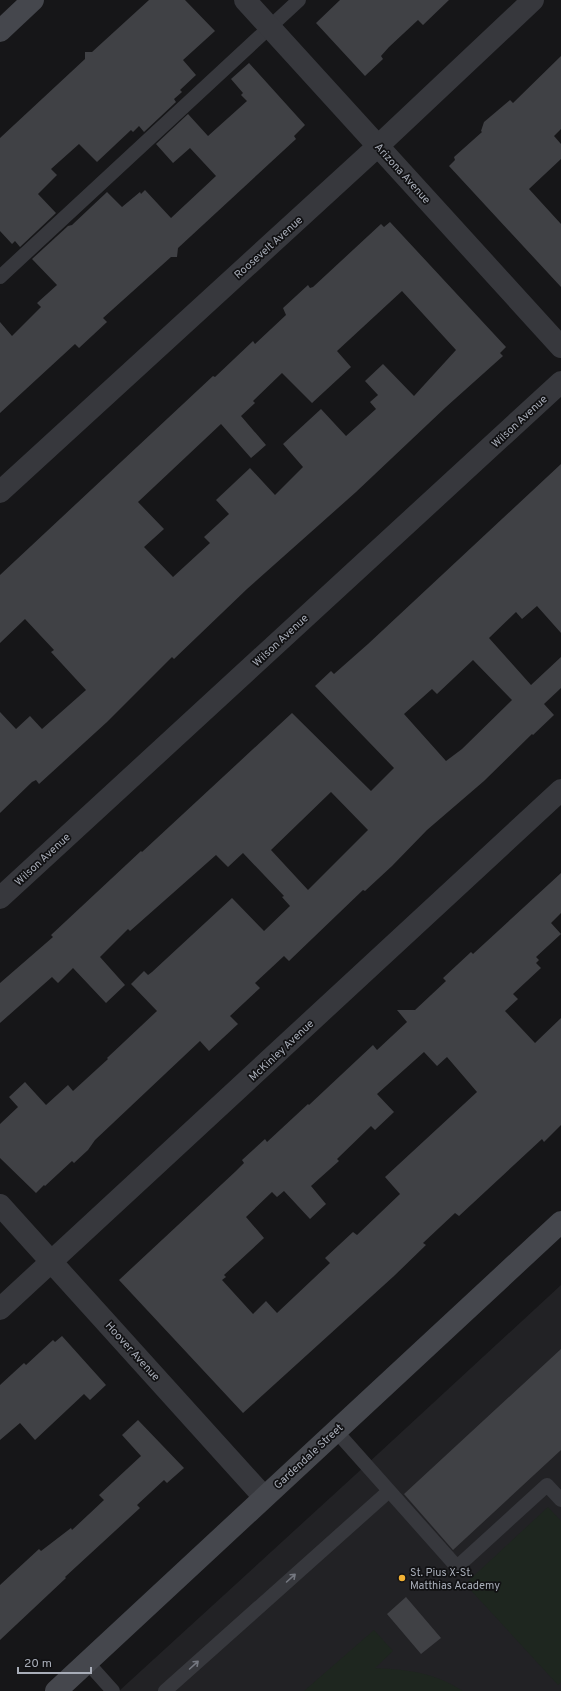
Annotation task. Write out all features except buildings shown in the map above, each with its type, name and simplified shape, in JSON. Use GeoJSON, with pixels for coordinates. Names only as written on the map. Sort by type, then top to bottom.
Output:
{"type":"FeatureCollection","features":[{"type":"Feature","properties":{"kind":"street"},"geometry":{"type":"LineString","coordinates":[[0,31],[33,0]]}},
{"type":"Feature","properties":{"kind":"street","name":"Arizona Avenue"},"geometry":{"type":"LineString","coordinates":[[245,0],[561,347]]}},
{"type":"Feature","properties":{"kind":"street","name":"Roosevelt Avenue"},"geometry":{"type":"LineString","coordinates":[[0,492],[378,146],[534,0]]}},
{"type":"Feature","properties":{"kind":"street","name":"Wilson Avenue"},"geometry":{"type":"LineString","coordinates":[[0,898],[561,382]]}},
{"type":"Feature","properties":{"kind":"street","name":"McKinley Avenue"},"geometry":{"type":"LineString","coordinates":[[0,1309],[561,790]]}},
{"type":"Feature","properties":{"kind":"street","name":"Hoover Avenue"},"geometry":{"type":"LineString","coordinates":[[0,1205],[264,1497]]}},
{"type":"Feature","properties":{"kind":"street","name":"Gardendale Street"},"geometry":{"type":"LineString","coordinates":[[56,1691],[561,1222]]}},
{"type":"Feature","properties":{"kind":"lane"},"geometry":{"type":"LineString","coordinates":[[0,277],[299,0]]}},
{"type":"Feature","properties":{"kind":"lane"},"geometry":{"type":"LineString","coordinates":[[336,1431],[457,1567],[547,1486],[561,1500]]}},
{"type":"Feature","properties":{"kind":"lane"},"geometry":{"type":"LineString","coordinates":[[165,1691],[389,1492]]}},
{"type":"Feature","properties":{"kind":"lane"},"geometry":{"type":"LineString","coordinates":[[87,1662],[114,1691]]}},
{"type":"Feature","properties":{"kind":"shaded area","name":"St. Pius X-St. Matthias Academy"},"geometry":{"type":"Polygon","coordinates":[[[561,1285],[561,1691],[119,1691],[366,1465],[561,1285]]]}},
{"type":"Feature","properties":{"kind":"shaded area"},"geometry":{"type":"Polygon","coordinates":[[[548,1507],[561,1521],[561,1682],[558,1685],[465,1584],[548,1507]]]}},
{"type":"Feature","properties":{"kind":"shaded area"},"geometry":{"type":"Polygon","coordinates":[[[374,1630],[393,1651],[375,1668],[421,1673],[442,1680],[463,1691],[304,1691],[374,1630]]]}},
{"type":"Feature","properties":{"kind":"place","name":"St. Pius X-St. Matthias Academy"},"geometry":{"type":"Point","coordinates":[402,1578]}}]}
